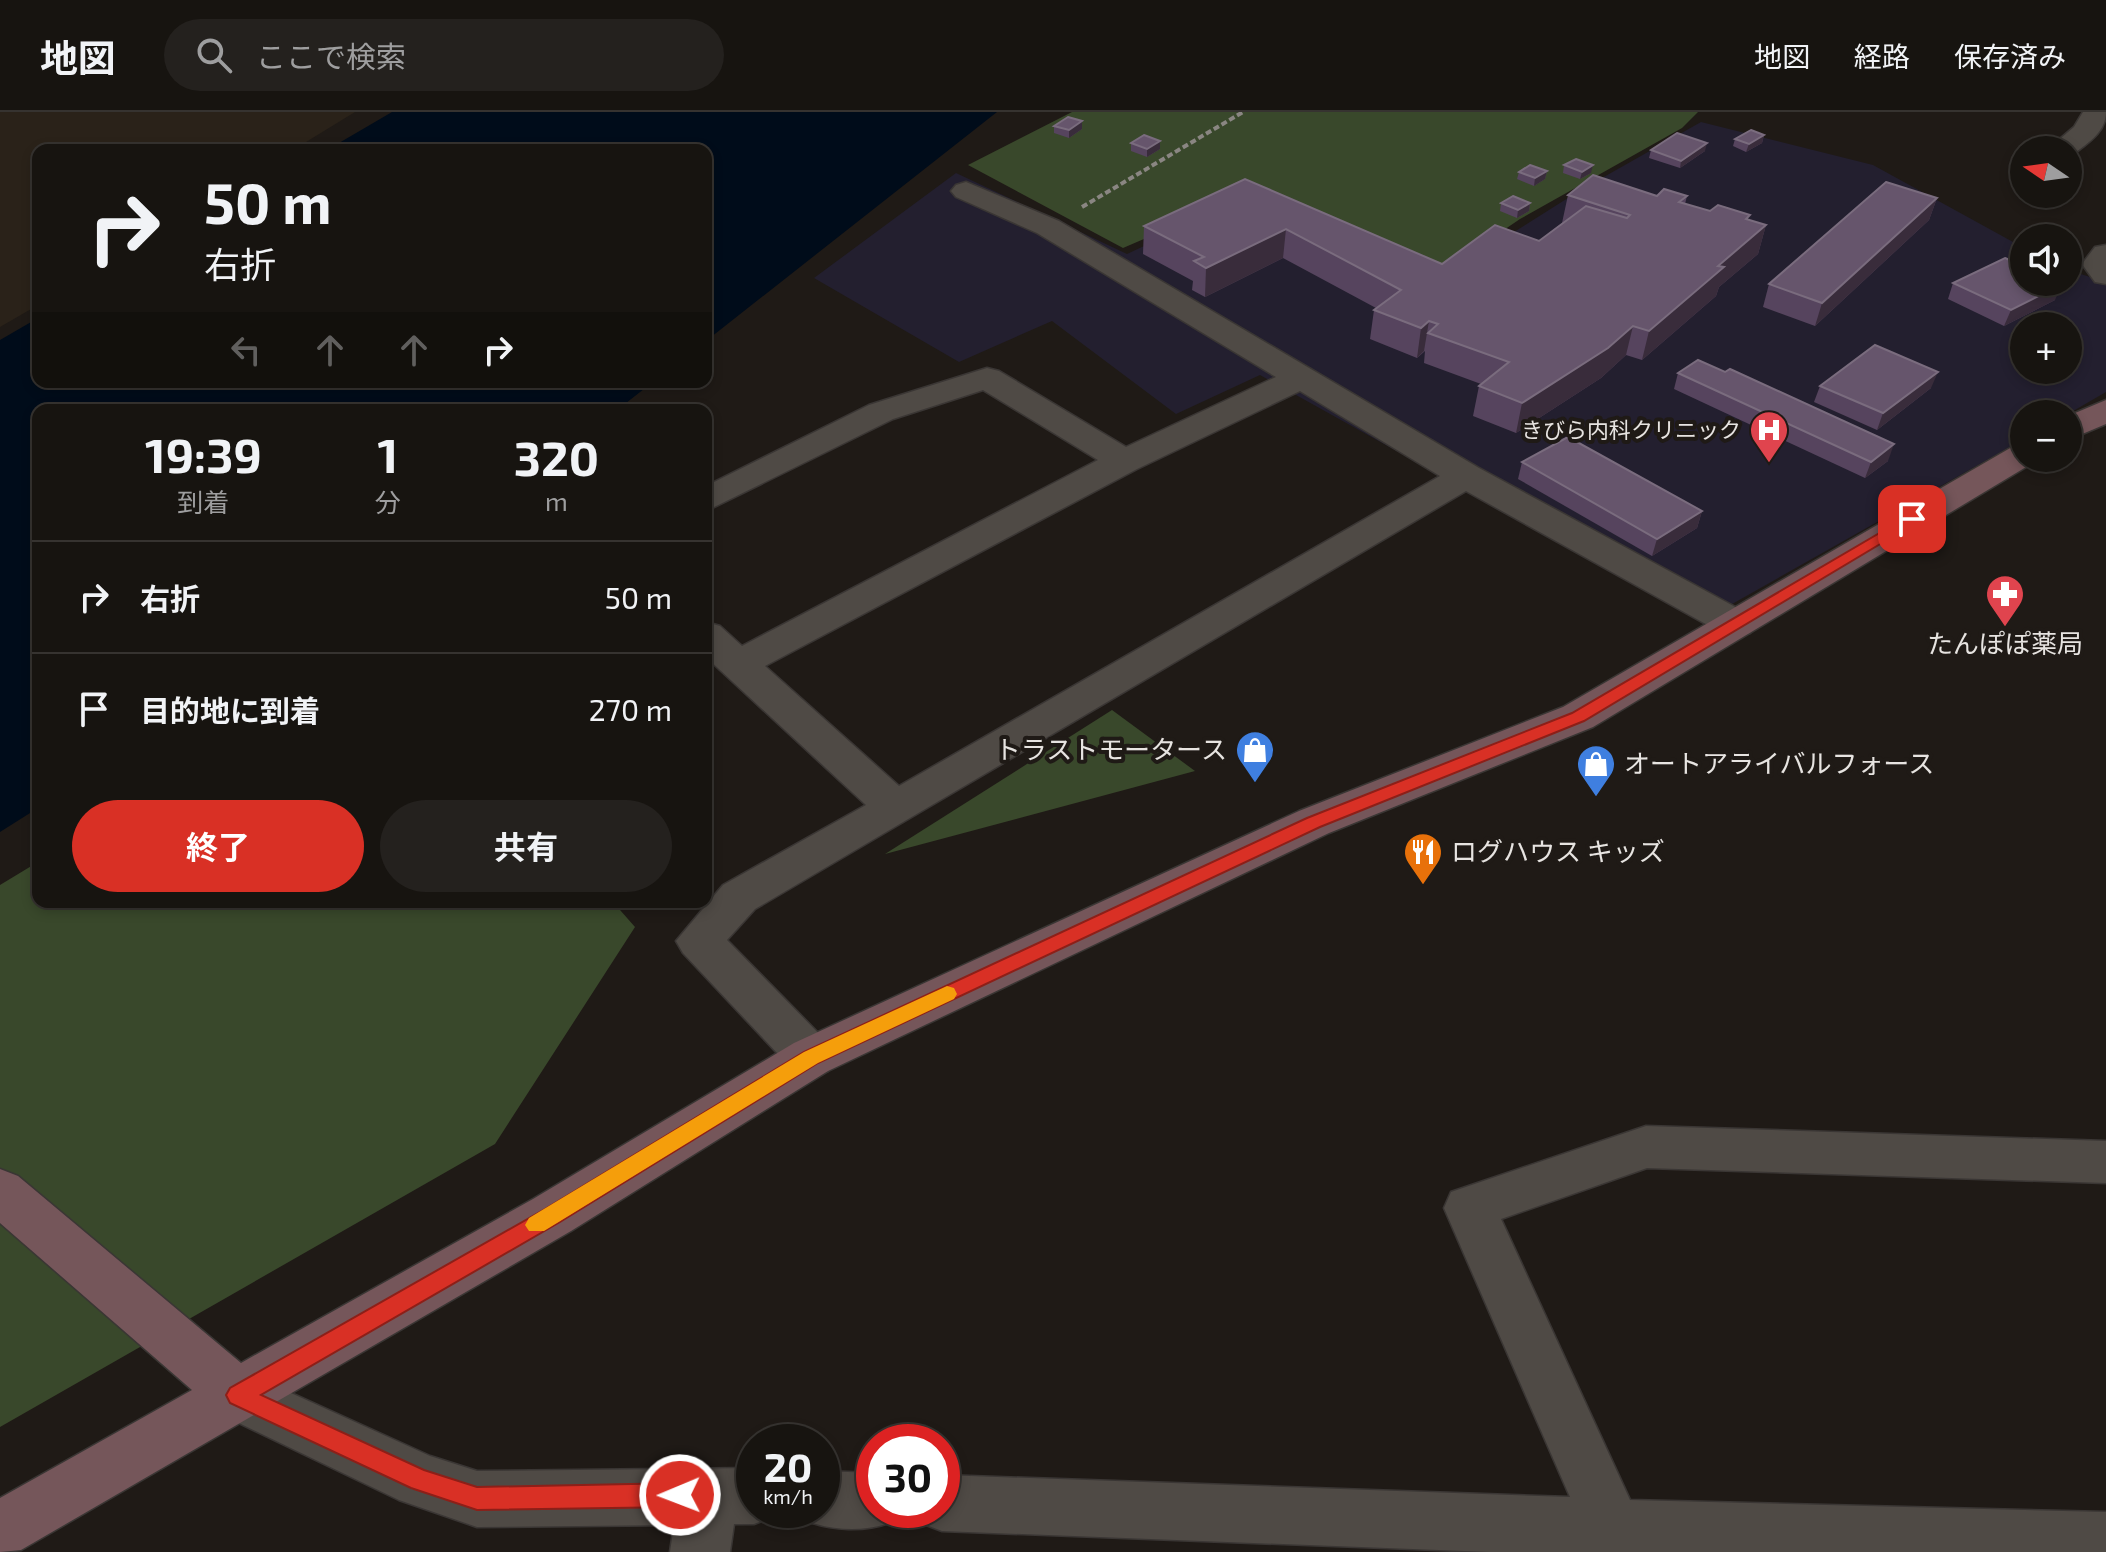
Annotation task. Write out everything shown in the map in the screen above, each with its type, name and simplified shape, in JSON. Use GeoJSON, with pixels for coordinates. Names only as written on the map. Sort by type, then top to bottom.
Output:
{"type":"FeatureCollection","features":[{"type":"Feature","properties":{"kind":"street"},"geometry":{"type":"LineString","coordinates":[[2080,136],[2097,112]]}},
{"type":"Feature","properties":{"kind":"street"},"geometry":{"type":"LineString","coordinates":[[966,191],[1048,227],[1466,476],[1736,624]]}},
{"type":"Feature","properties":{"kind":"street"},"geometry":{"type":"LineString","coordinates":[[2106,254],[2098,264],[2106,275]]}},
{"type":"Feature","properties":{"kind":"street"},"geometry":{"type":"LineString","coordinates":[[712,497],[881,412],[987,378],[1124,461]]}},
{"type":"Feature","properties":{"kind":"street"},"geometry":{"type":"LineString","coordinates":[[740,663],[1124,461],[1299,379]]}},
{"type":"Feature","properties":{"kind":"street"},"geometry":{"type":"LineString","coordinates":[[2082,423],[2106,410]]}},
{"type":"Feature","properties":{"kind":"street"},"geometry":{"type":"LineString","coordinates":[[0,1530],[552,1215],[811,1057],[1314,822],[1578,717],[2010,462]]}},
{"type":"Feature","properties":{"kind":"street"},"geometry":{"type":"LineString","coordinates":[[811,1057],[699,941],[739,897],[1466,476]]}},
{"type":"Feature","properties":{"kind":"street"},"geometry":{"type":"LineString","coordinates":[[712,640],[897,808]]}},
{"type":"Feature","properties":{"kind":"street"},"geometry":{"type":"LineString","coordinates":[[1613,1528],[1470,1208],[1646,1147],[2106,1162]]}},
{"type":"Feature","properties":{"kind":"street"},"geometry":{"type":"LineString","coordinates":[[0,1191],[238,1395],[420,1480],[477,1499],[732,1495]]}},
{"type":"Feature","properties":{"kind":"street"},"geometry":{"type":"LineString","coordinates":[[700,1552],[732,1495]]}},
{"type":"Feature","properties":{"kind":"street"},"geometry":{"type":"LineString","coordinates":[[960,1504],[1613,1528],[1783,1543],[2106,1541]]}},
{"type":"Feature","properties":{"kind":"path"},"geometry":{"type":"LineString","coordinates":[[1048,227],[1243,112]]}},
{"type":"Feature","properties":{"kind":"shaded area"},"geometry":{"type":"Polygon","coordinates":[[[0,112],[355,112],[303,144],[32,144],[32,308],[0,327],[0,112]]]}},
{"type":"Feature","properties":{"kind":"shaded area"},"geometry":{"type":"Polygon","coordinates":[[[1701,122],[1873,165],[2010,240],[2010,296],[2082,296],[2082,274],[2106,282],[2106,392],[2082,406],[2082,400],[2010,400],[2010,447],[1702,621],[1260,375],[1176,414],[1052,321],[959,362],[814,278],[956,173],[1127,254],[1242,200],[1430,285],[1579,191],[1701,122]]]}},
{"type":"Feature","properties":{"kind":"green space"},"geometry":{"type":"Polygon","coordinates":[[[1072,112],[1698,112],[1682,128],[1520,219],[1430,280],[1246,195],[1123,248],[968,165],[1072,112]]]}},
{"type":"Feature","properties":{"kind":"green space"},"geometry":{"type":"Polygon","coordinates":[[[1112,710],[1195,771],[885,854],[1112,710]]]}},
{"type":"Feature","properties":{"kind":"green space"},"geometry":{"type":"Polygon","coordinates":[[[32,866],[32,908],[618,908],[635,927],[495,1144],[0,1427],[0,885],[32,866]]]}},
{"type":"Feature","properties":{"kind":"water"},"geometry":{"type":"Polygon","coordinates":[[[392,112],[997,112],[712,336],[712,144],[337,144],[392,112]]]}},
{"type":"Feature","properties":{"kind":"water"},"geometry":{"type":"Polygon","coordinates":[[[32,321],[32,388],[645,388],[625,404],[32,404],[32,812],[0,832],[0,340],[32,321]]]}},
{"type":"Feature","properties":{"kind":"building"},"geometry":{"type":"Polygon","coordinates":[[[1068,117],[1082,121],[1069,130],[1054,126],[1068,117]]]}},
{"type":"Feature","properties":{"kind":"building"},"geometry":{"type":"Polygon","coordinates":[[[1751,130],[1764,135],[1749,144],[1735,139],[1751,130]]]}},
{"type":"Feature","properties":{"kind":"building"},"geometry":{"type":"Polygon","coordinates":[[[1677,133],[1707,143],[1681,161],[1651,150],[1677,133]]]}},
{"type":"Feature","properties":{"kind":"building"},"geometry":{"type":"Polygon","coordinates":[[[1144,135],[1160,141],[1147,149],[1131,143],[1144,135]]]}},
{"type":"Feature","properties":{"kind":"building"},"geometry":{"type":"Polygon","coordinates":[[[1576,159],[1593,165],[1582,172],[1564,165],[1576,159]]]}},
{"type":"Feature","properties":{"kind":"building"},"geometry":{"type":"Polygon","coordinates":[[[1530,165],[1547,171],[1535,178],[1519,172],[1530,165]]]}},
{"type":"Feature","properties":{"kind":"building"},"geometry":{"type":"Polygon","coordinates":[[[1593,175],[1657,196],[1664,189],[1687,196],[1679,202],[1710,211],[1718,205],[1750,215],[1746,219],[1766,225],[1718,266],[1724,267],[1649,331],[1633,326],[1608,348],[1522,403],[1479,386],[1509,362],[1428,333],[1438,324],[1429,321],[1421,328],[1374,310],[1401,290],[1286,229],[1206,268],[1194,261],[1204,257],[1144,226],[1245,179],[1442,264],[1495,225],[1539,241],[1586,206],[1627,218],[1630,215],[1568,195],[1593,175]]]}},
{"type":"Feature","properties":{"kind":"building"},"geometry":{"type":"Polygon","coordinates":[[[1886,182],[1937,198],[1822,303],[1769,284],[1886,182]]]}},
{"type":"Feature","properties":{"kind":"building"},"geometry":{"type":"Polygon","coordinates":[[[1513,196],[1530,203],[1518,210],[1501,203],[1513,196]]]}},
{"type":"Feature","properties":{"kind":"building"},"geometry":{"type":"Polygon","coordinates":[[[2005,258],[2010,260],[2010,296],[2038,296],[2011,310],[1953,283],[2005,258]]]}},
{"type":"Feature","properties":{"kind":"building"},"geometry":{"type":"Polygon","coordinates":[[[1875,345],[1938,372],[1883,413],[1820,386],[1875,345]]]}},
{"type":"Feature","properties":{"kind":"building"},"geometry":{"type":"Polygon","coordinates":[[[1698,360],[1725,372],[1730,369],[1894,444],[1871,462],[1678,373],[1698,360]]]}},
{"type":"Feature","properties":{"kind":"building"},"geometry":{"type":"Polygon","coordinates":[[[1568,437],[1702,511],[1657,539],[1522,462],[1568,437]]]}},
{"type":"Feature","properties":{"kind":"slow traffic"},"geometry":{"type":"LineString","coordinates":[[536,1225],[811,1057],[947,994]]}},
{"type":"Feature","properties":{"kind":"place","name":"きびら内科クリニック"},"geometry":{"type":"Point","coordinates":[1769,464]}},
{"type":"Feature","properties":{"kind":"place","name":"たんぽぽ薬局"},"geometry":{"type":"Point","coordinates":[2005,628]}},
{"type":"Feature","properties":{"kind":"place","name":"トラストモータース"},"geometry":{"type":"Point","coordinates":[1255,784]}},
{"type":"Feature","properties":{"kind":"place","name":"オートアライバルフォース"},"geometry":{"type":"Point","coordinates":[1596,798]}},
{"type":"Feature","properties":{"kind":"place","name":"ログハウス キッズ"},"geometry":{"type":"Point","coordinates":[1423,886]}},
{"type":"Feature","properties":{"kind":"route"},"geometry":{"type":"LineString","coordinates":[[680,1495],[477,1499],[420,1480],[238,1395],[552,1215],[811,1057],[1314,822],[1578,717],[1912,519]]}}]}
